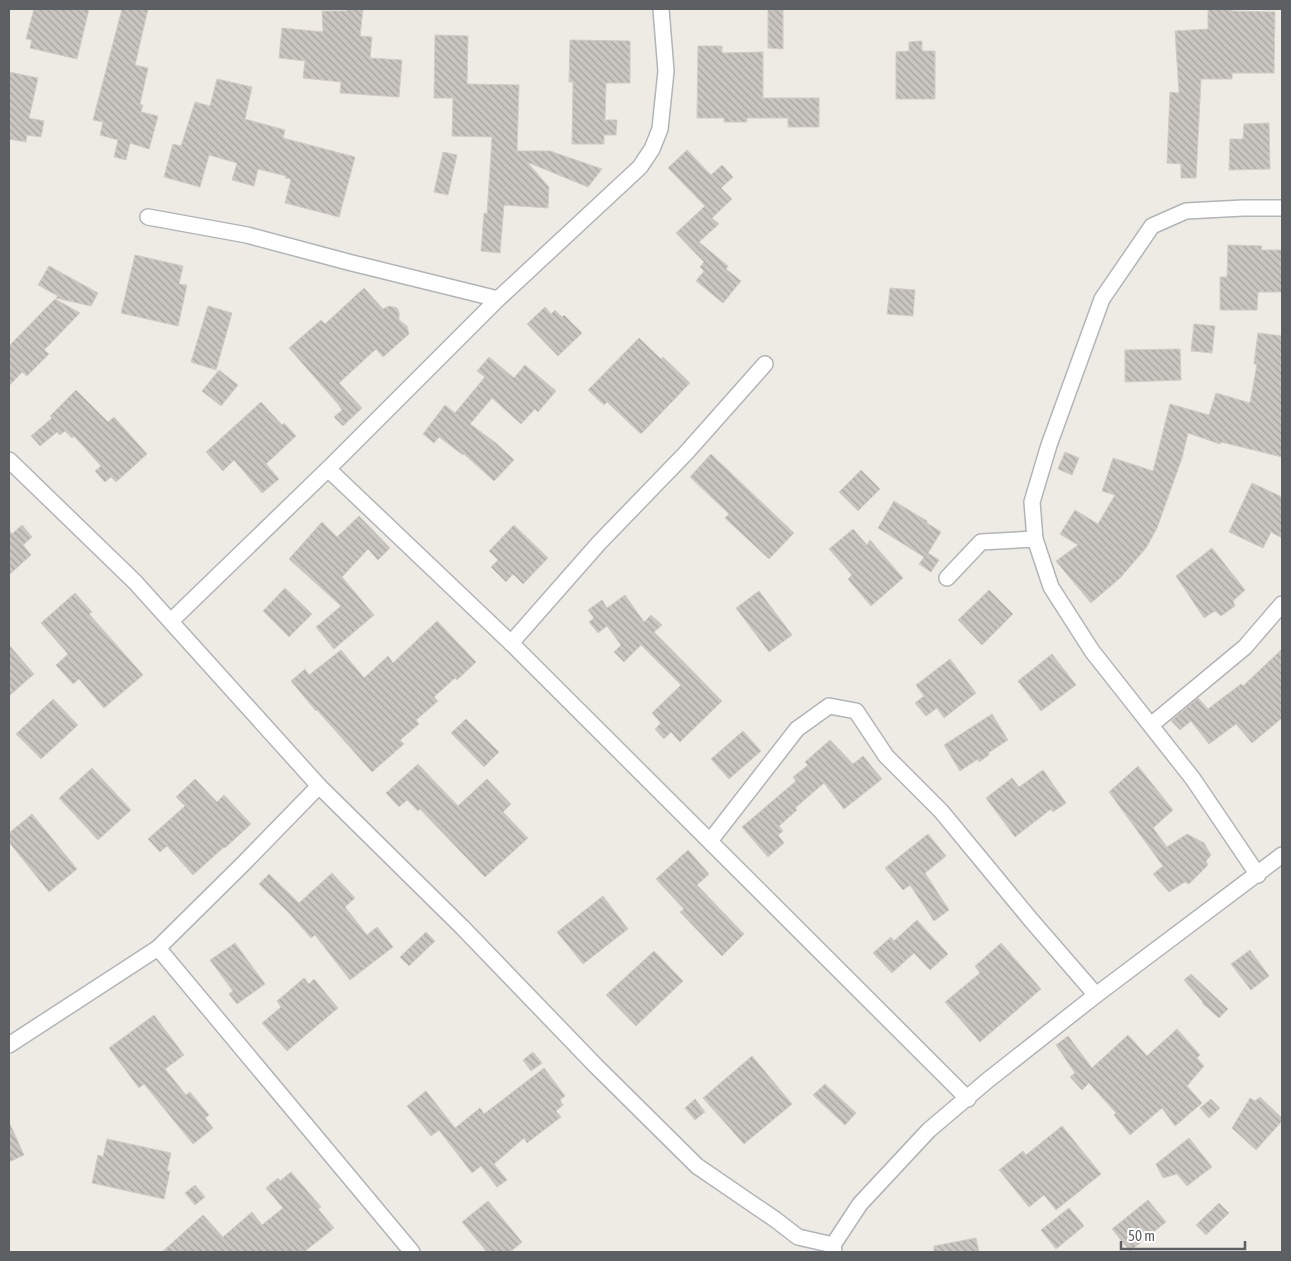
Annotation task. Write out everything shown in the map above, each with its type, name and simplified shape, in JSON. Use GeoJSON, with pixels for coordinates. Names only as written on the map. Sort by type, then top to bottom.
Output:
{"type":"FeatureCollection","features":[{"type":"Feature","properties":{"kind":"street"},"geometry":{"type":"LineString","coordinates":[[171,621],[498,299],[640,167],[652,150],[660,129],[666,71],[661,9]]}},
{"type":"Feature","properties":{"kind":"street"},"geometry":{"type":"LineString","coordinates":[[1258,875],[1193,779],[1092,651],[1051,587],[1035,539],[1032,502],[1049,446],[1098,308],[1128,258],[1152,226],[1186,210],[1282,208]]}},
{"type":"Feature","properties":{"kind":"street"},"geometry":{"type":"LineString","coordinates":[[148,217],[247,235],[498,299]]}},
{"type":"Feature","properties":{"kind":"street"},"geometry":{"type":"LineString","coordinates":[[511,643],[599,543],[686,453],[764,364]]}},
{"type":"Feature","properties":{"kind":"street"},"geometry":{"type":"LineString","coordinates":[[9,460],[128,575],[319,786],[462,927],[596,1066],[697,1166],[798,1237],[833,1249],[860,1204],[929,1130],[968,1099],[988,1080],[1096,995],[1258,875],[1282,855]]}},
{"type":"Feature","properties":{"kind":"street"},"geometry":{"type":"LineString","coordinates":[[328,468],[511,643],[968,1099]]}},
{"type":"Feature","properties":{"kind":"street"},"geometry":{"type":"LineString","coordinates":[[947,578],[981,542],[1035,539]]}},
{"type":"Feature","properties":{"kind":"street"},"geometry":{"type":"LineString","coordinates":[[1151,724],[1245,647],[1282,604]]}},
{"type":"Feature","properties":{"kind":"street"},"geometry":{"type":"LineString","coordinates":[[710,841],[797,729],[829,706],[856,711],[886,756],[941,811],[1096,995]]}},
{"type":"Feature","properties":{"kind":"street"},"geometry":{"type":"LineString","coordinates":[[9,1045],[158,948],[319,786]]}},
{"type":"Feature","properties":{"kind":"street"},"geometry":{"type":"LineString","coordinates":[[158,948],[412,1252]]}},
{"type":"Feature","properties":{"kind":"building"},"geometry":{"type":"Polygon","coordinates":[[[34,9],[89,9],[77,59],[30,48],[32,40],[26,39],[34,9]]]}},
{"type":"Feature","properties":{"kind":"building"},"geometry":{"type":"Polygon","coordinates":[[[122,9],[148,9],[135,65],[148,68],[140,104],[143,105],[141,112],[158,116],[149,149],[130,143],[126,160],[114,157],[118,140],[100,135],[103,122],[93,120],[122,9]]]}},
{"type":"Feature","properties":{"kind":"building"},"geometry":{"type":"Polygon","coordinates":[[[348,9],[363,9],[360,36],[372,37],[370,58],[402,60],[399,97],[340,93],[341,82],[303,78],[305,61],[279,58],[282,28],[323,32],[322,11],[347,11],[348,9]]]}},
{"type":"Feature","properties":{"kind":"building"},"geometry":{"type":"Polygon","coordinates":[[[768,9],[783,9],[783,49],[768,48],[768,9]]]}},
{"type":"Feature","properties":{"kind":"building"},"geometry":{"type":"Polygon","coordinates":[[[1208,9],[1275,12],[1274,73],[1232,73],[1232,79],[1201,79],[1196,178],[1181,178],[1181,164],[1167,163],[1170,92],[1179,93],[1175,31],[1208,29],[1208,9]]]}},
{"type":"Feature","properties":{"kind":"building"},"geometry":{"type":"Polygon","coordinates":[[[435,35],[468,36],[467,84],[519,85],[517,151],[550,151],[602,169],[588,187],[527,162],[549,187],[548,208],[504,205],[500,253],[481,251],[484,213],[487,214],[492,137],[452,136],[453,98],[434,98],[435,35]]]}},
{"type":"Feature","properties":{"kind":"building"},"geometry":{"type":"Polygon","coordinates":[[[570,40],[630,41],[630,83],[606,83],[605,120],[617,120],[616,135],[604,135],[604,144],[572,144],[573,82],[569,82],[570,40]]]}},
{"type":"Feature","properties":{"kind":"building"},"geometry":{"type":"Polygon","coordinates":[[[922,41],[922,51],[935,51],[935,99],[896,99],[896,52],[909,51],[909,42],[922,41]]]}},
{"type":"Feature","properties":{"kind":"building"},"geometry":{"type":"Polygon","coordinates":[[[698,46],[722,46],[722,53],[763,52],[763,98],[819,98],[819,127],[788,127],[788,118],[747,118],[747,122],[724,122],[724,118],[697,118],[698,46]]]}},
{"type":"Feature","properties":{"kind":"building"},"geometry":{"type":"Polygon","coordinates":[[[9,72],[38,78],[29,118],[44,121],[41,137],[27,135],[26,142],[9,139],[9,72]]]}},
{"type":"Feature","properties":{"kind":"building"},"geometry":{"type":"Polygon","coordinates":[[[217,79],[252,87],[245,119],[285,130],[283,138],[355,157],[339,217],[285,203],[291,179],[285,178],[286,176],[258,169],[254,186],[232,180],[237,163],[209,155],[200,187],[164,177],[173,144],[181,146],[195,102],[210,106],[217,79]]]}},
{"type":"Feature","properties":{"kind":"building"},"geometry":{"type":"Polygon","coordinates":[[[1269,123],[1270,169],[1229,170],[1230,139],[1243,139],[1244,124],[1269,123]]]}},
{"type":"Feature","properties":{"kind":"building"},"geometry":{"type":"Polygon","coordinates":[[[687,150],[711,175],[722,165],[733,177],[721,188],[732,199],[712,218],[719,224],[699,242],[728,266],[726,269],[741,281],[723,303],[696,281],[704,271],[700,267],[704,262],[676,233],[705,206],[668,168],[687,150]]]}},
{"type":"Feature","properties":{"kind":"building"},"geometry":{"type":"Polygon","coordinates":[[[443,152],[457,155],[448,195],[434,192],[443,152]]]}},
{"type":"Feature","properties":{"kind":"building"},"geometry":{"type":"Polygon","coordinates":[[[1228,245],[1262,246],[1261,250],[1282,250],[1282,292],[1258,292],[1257,310],[1220,310],[1220,277],[1227,277],[1228,245]]]}},
{"type":"Feature","properties":{"kind":"building"},"geometry":{"type":"Polygon","coordinates":[[[135,255],[183,266],[179,284],[187,285],[178,326],[121,313],[135,255]]]}},
{"type":"Feature","properties":{"kind":"building"},"geometry":{"type":"Polygon","coordinates":[[[49,266],[98,293],[91,306],[56,298],[58,296],[38,285],[49,266]]]}},
{"type":"Feature","properties":{"kind":"building"},"geometry":{"type":"Polygon","coordinates":[[[364,288],[383,309],[389,306],[397,308],[399,320],[407,326],[409,334],[383,357],[376,349],[339,383],[362,408],[343,426],[334,417],[342,410],[338,404],[289,348],[321,320],[325,324],[364,288]]]}},
{"type":"Feature","properties":{"kind":"building"},"geometry":{"type":"Polygon","coordinates":[[[890,288],[915,290],[913,316],[887,314],[890,288]]]}},
{"type":"Feature","properties":{"kind":"building"},"geometry":{"type":"Polygon","coordinates":[[[55,299],[80,313],[44,350],[49,354],[27,376],[22,372],[9,386],[9,346],[55,299]]]}},
{"type":"Feature","properties":{"kind":"building"},"geometry":{"type":"Polygon","coordinates":[[[208,306],[232,313],[216,370],[191,362],[208,306]]]}},
{"type":"Feature","properties":{"kind":"building"},"geometry":{"type":"Polygon","coordinates":[[[545,307],[551,314],[555,310],[562,317],[564,315],[582,333],[558,356],[527,324],[545,307]]]}},
{"type":"Feature","properties":{"kind":"building"},"geometry":{"type":"Polygon","coordinates":[[[1194,324],[1215,326],[1212,353],[1191,351],[1194,324]]]}},
{"type":"Feature","properties":{"kind":"building"},"geometry":{"type":"Polygon","coordinates":[[[1258,333],[1282,336],[1282,457],[1221,442],[1220,444],[1188,433],[1182,458],[1157,528],[1146,548],[1120,578],[1091,603],[1056,561],[1078,545],[1060,534],[1075,510],[1098,524],[1115,495],[1102,491],[1113,458],[1153,471],[1170,404],[1209,415],[1216,393],[1250,403],[1257,364],[1254,364],[1258,333]]]}},
{"type":"Feature","properties":{"kind":"building"},"geometry":{"type":"Polygon","coordinates":[[[639,338],[661,359],[663,357],[690,383],[641,434],[607,402],[604,405],[588,390],[639,338]]]}},
{"type":"Feature","properties":{"kind":"building"},"geometry":{"type":"Polygon","coordinates":[[[1180,349],[1181,380],[1125,382],[1125,350],[1180,349]]]}},
{"type":"Feature","properties":{"kind":"building"},"geometry":{"type":"Polygon","coordinates":[[[489,357],[514,378],[525,365],[556,391],[538,412],[535,409],[521,424],[492,398],[470,424],[496,443],[514,460],[494,481],[464,454],[439,437],[434,443],[423,434],[445,405],[455,413],[485,377],[477,371],[489,357]]]}},
{"type":"Feature","properties":{"kind":"building"},"geometry":{"type":"Polygon","coordinates":[[[219,370],[238,385],[221,406],[202,391],[219,370]]]}},
{"type":"Feature","properties":{"kind":"building"},"geometry":{"type":"Polygon","coordinates":[[[76,390],[108,422],[114,417],[147,454],[116,482],[111,477],[105,482],[95,471],[101,466],[74,436],[72,438],[65,431],[60,435],[57,432],[40,446],[31,436],[52,418],[50,416],[76,390]]]}},
{"type":"Feature","properties":{"kind":"building"},"geometry":{"type":"Polygon","coordinates":[[[261,402],[282,425],[284,423],[296,436],[266,464],[279,479],[262,493],[234,460],[223,471],[206,452],[261,402]]]}},
{"type":"Feature","properties":{"kind":"building"},"geometry":{"type":"Polygon","coordinates":[[[1065,452],[1079,458],[1072,475],[1058,469],[1065,452]]]}},
{"type":"Feature","properties":{"kind":"building"},"geometry":{"type":"Polygon","coordinates":[[[711,454],[794,533],[769,559],[725,518],[729,514],[690,477],[711,454]]]}},
{"type":"Feature","properties":{"kind":"building"},"geometry":{"type":"Polygon","coordinates":[[[861,470],[880,489],[858,511],[839,492],[861,470]]]}},
{"type":"Feature","properties":{"kind":"building"},"geometry":{"type":"Polygon","coordinates":[[[1252,483],[1282,497],[1282,538],[1271,532],[1263,548],[1229,532],[1252,483]]]}},
{"type":"Feature","properties":{"kind":"building"},"geometry":{"type":"Polygon","coordinates":[[[894,501],[941,532],[928,553],[939,560],[931,572],[919,564],[924,557],[878,528],[894,501]]]}},
{"type":"Feature","properties":{"kind":"building"},"geometry":{"type":"Polygon","coordinates":[[[359,516],[390,548],[378,560],[368,549],[342,577],[374,615],[334,649],[316,627],[341,606],[289,559],[322,522],[337,537],[359,516]]]}},
{"type":"Feature","properties":{"kind":"building"},"geometry":{"type":"Polygon","coordinates":[[[22,525],[32,537],[23,545],[31,555],[9,575],[9,530],[12,534],[22,525]]]}},
{"type":"Feature","properties":{"kind":"building"},"geometry":{"type":"Polygon","coordinates":[[[514,525],[548,558],[523,584],[513,574],[506,582],[491,567],[498,560],[489,551],[514,525]]]}},
{"type":"Feature","properties":{"kind":"building"},"geometry":{"type":"Polygon","coordinates":[[[853,529],[867,545],[870,540],[903,578],[871,606],[848,579],[852,575],[829,549],[853,529]]]}},
{"type":"Feature","properties":{"kind":"building"},"geometry":{"type":"Polygon","coordinates":[[[1212,548],[1245,590],[1233,601],[1235,606],[1221,616],[1215,611],[1204,618],[1176,576],[1212,548]]]}},
{"type":"Feature","properties":{"kind":"building"},"geometry":{"type":"Polygon","coordinates":[[[285,588],[312,614],[289,637],[263,611],[285,588]]]}},
{"type":"Feature","properties":{"kind":"building"},"geometry":{"type":"Polygon","coordinates":[[[989,590],[1013,614],[982,645],[958,620],[989,590]]]}},
{"type":"Feature","properties":{"kind":"building"},"geometry":{"type":"Polygon","coordinates":[[[759,591],[792,635],[769,652],[736,608],[759,591]]]}},
{"type":"Feature","properties":{"kind":"building"},"geometry":{"type":"Polygon","coordinates":[[[75,593],[92,612],[89,614],[143,675],[104,708],[79,679],[73,684],[56,665],[68,654],[41,623],[75,593]]]}},
{"type":"Feature","properties":{"kind":"building"},"geometry":{"type":"Polygon","coordinates":[[[625,595],[644,622],[651,615],[662,625],[654,632],[722,701],[680,742],[671,732],[664,739],[655,729],[661,723],[652,713],[681,685],[641,645],[624,662],[614,652],[621,645],[607,626],[598,633],[589,622],[594,618],[588,610],[602,600],[607,608],[625,595]]]}},
{"type":"Feature","properties":{"kind":"building"},"geometry":{"type":"Polygon","coordinates":[[[437,621],[476,662],[457,680],[455,678],[434,697],[438,701],[416,720],[419,724],[400,740],[404,744],[372,772],[291,681],[305,669],[309,675],[341,650],[364,678],[388,656],[393,663],[437,621]]]}},
{"type":"Feature","properties":{"kind":"building"},"geometry":{"type":"Polygon","coordinates":[[[9,645],[34,674],[9,696],[9,645]]]}},
{"type":"Feature","properties":{"kind":"building"},"geometry":{"type":"Polygon","coordinates":[[[1282,649],[1282,718],[1252,743],[1236,724],[1209,744],[1191,721],[1180,730],[1171,721],[1198,698],[1208,709],[1241,684],[1243,686],[1282,649]]]}},
{"type":"Feature","properties":{"kind":"building"},"geometry":{"type":"Polygon","coordinates":[[[1052,654],[1076,685],[1041,711],[1018,681],[1052,654]]]}},
{"type":"Feature","properties":{"kind":"building"},"geometry":{"type":"Polygon","coordinates":[[[950,659],[976,693],[944,718],[937,708],[926,716],[915,703],[924,696],[916,685],[950,659]]]}},
{"type":"Feature","properties":{"kind":"building"},"geometry":{"type":"Polygon","coordinates":[[[53,699],[78,725],[41,759],[16,734],[53,699]]]}},
{"type":"Feature","properties":{"kind":"building"},"geometry":{"type":"Polygon","coordinates":[[[992,714],[1008,740],[988,753],[989,755],[979,762],[978,759],[960,771],[944,745],[992,714]]]}},
{"type":"Feature","properties":{"kind":"building"},"geometry":{"type":"Polygon","coordinates":[[[466,719],[499,752],[484,767],[451,733],[466,719]]]}},
{"type":"Feature","properties":{"kind":"building"},"geometry":{"type":"Polygon","coordinates":[[[743,731],[761,751],[729,779],[711,759],[743,731]]]}},
{"type":"Feature","properties":{"kind":"building"},"geometry":{"type":"Polygon","coordinates":[[[830,740],[853,764],[863,756],[882,779],[844,809],[824,783],[795,808],[797,810],[779,826],[783,831],[778,835],[784,843],[768,857],[742,827],[796,781],[793,777],[808,765],[805,762],[830,740]]]}},
{"type":"Feature","properties":{"kind":"building"},"geometry":{"type":"Polygon","coordinates":[[[418,764],[458,806],[487,779],[511,804],[503,812],[528,838],[485,877],[420,809],[418,811],[407,800],[399,807],[386,793],[418,764]]]}},
{"type":"Feature","properties":{"kind":"building"},"geometry":{"type":"Polygon","coordinates":[[[1138,766],[1173,810],[1153,828],[1167,847],[1187,834],[1204,843],[1211,855],[1206,861],[1208,865],[1189,884],[1185,882],[1169,892],[1153,874],[1163,866],[1109,792],[1138,766]]]}},
{"type":"Feature","properties":{"kind":"building"},"geometry":{"type":"Polygon","coordinates":[[[92,768],[131,810],[98,840],[59,798],[92,768]]]}},
{"type":"Feature","properties":{"kind":"building"},"geometry":{"type":"Polygon","coordinates":[[[1043,770],[1066,803],[1053,812],[1051,809],[1015,837],[986,798],[1012,778],[1019,787],[1043,770]]]}},
{"type":"Feature","properties":{"kind":"building"},"geometry":{"type":"Polygon","coordinates":[[[195,779],[217,802],[224,795],[251,824],[193,875],[167,846],[160,852],[148,839],[185,806],[176,797],[195,779]]]}},
{"type":"Feature","properties":{"kind":"building"},"geometry":{"type":"Polygon","coordinates":[[[32,814],[77,869],[49,892],[9,842],[9,833],[32,814]]]}},
{"type":"Feature","properties":{"kind":"building"},"geometry":{"type":"Polygon","coordinates":[[[928,834],[946,856],[925,873],[949,910],[934,921],[910,885],[903,890],[885,868],[928,834]]]}},
{"type":"Feature","properties":{"kind":"building"},"geometry":{"type":"Polygon","coordinates":[[[688,850],[709,874],[697,885],[744,934],[722,956],[680,912],[684,909],[656,879],[688,850]]]}},
{"type":"Feature","properties":{"kind":"building"},"geometry":{"type":"Polygon","coordinates":[[[332,873],[355,898],[345,907],[367,935],[377,927],[393,947],[350,980],[315,935],[311,938],[259,884],[269,874],[299,903],[332,873]]]}},
{"type":"Feature","properties":{"kind":"building"},"geometry":{"type":"Polygon","coordinates":[[[603,896],[628,929],[583,964],[557,932],[603,896]]]}},
{"type":"Feature","properties":{"kind":"building"},"geometry":{"type":"Polygon","coordinates":[[[917,920],[948,954],[930,970],[914,953],[892,973],[873,953],[891,937],[894,941],[917,920]]]}},
{"type":"Feature","properties":{"kind":"building"},"geometry":{"type":"Polygon","coordinates":[[[426,932],[435,941],[409,966],[400,957],[426,932]]]}},
{"type":"Feature","properties":{"kind":"building"},"geometry":{"type":"Polygon","coordinates":[[[235,943],[265,984],[237,1004],[229,994],[233,991],[210,960],[235,943]]]}},
{"type":"Feature","properties":{"kind":"building"},"geometry":{"type":"Polygon","coordinates":[[[1001,943],[1041,989],[980,1042],[945,1002],[980,973],[975,966],[1001,943]]]}},
{"type":"Feature","properties":{"kind":"building"},"geometry":{"type":"Polygon","coordinates":[[[1250,950],[1269,976],[1251,990],[1231,964],[1250,950]]]}},
{"type":"Feature","properties":{"kind":"building"},"geometry":{"type":"Polygon","coordinates":[[[654,951],[683,981],[636,1026],[606,995],[654,951]]]}},
{"type":"Feature","properties":{"kind":"building"},"geometry":{"type":"Polygon","coordinates":[[[1191,974],[1228,1009],[1219,1018],[1202,1003],[1184,980],[1191,974]]]}},
{"type":"Feature","properties":{"kind":"building"},"geometry":{"type":"Polygon","coordinates":[[[304,978],[309,984],[314,979],[338,1008],[287,1051],[262,1023],[281,1007],[277,1001],[304,978]]]}},
{"type":"Feature","properties":{"kind":"building"},"geometry":{"type":"Polygon","coordinates":[[[154,1015],[184,1055],[165,1069],[186,1095],[190,1092],[209,1115],[205,1118],[213,1128],[193,1144],[144,1084],[139,1088],[109,1048],[154,1015]]]}},
{"type":"Feature","properties":{"kind":"building"},"geometry":{"type":"Polygon","coordinates":[[[1177,1029],[1200,1055],[1197,1058],[1204,1066],[1187,1086],[1202,1103],[1175,1126],[1162,1108],[1130,1135],[1114,1115],[1116,1113],[1089,1083],[1082,1090],[1070,1077],[1075,1073],[1056,1045],[1068,1036],[1092,1068],[1128,1035],[1147,1056],[1177,1029]]]}},
{"type":"Feature","properties":{"kind":"building"},"geometry":{"type":"Polygon","coordinates":[[[533,1052],[542,1063],[531,1071],[523,1060],[533,1052]]]}},
{"type":"Feature","properties":{"kind":"building"},"geometry":{"type":"Polygon","coordinates":[[[752,1056],[792,1104],[744,1144],[703,1098],[752,1056]]]}},
{"type":"Feature","properties":{"kind":"building"},"geometry":{"type":"Polygon","coordinates":[[[544,1068],[565,1096],[560,1100],[563,1105],[556,1111],[561,1117],[527,1143],[524,1138],[494,1164],[507,1180],[497,1187],[481,1166],[472,1173],[439,1130],[431,1136],[407,1106],[426,1091],[455,1128],[480,1108],[484,1114],[544,1068]]]}},
{"type":"Feature","properties":{"kind":"building"},"geometry":{"type":"Polygon","coordinates":[[[825,1084],[856,1113],[845,1125],[813,1095],[825,1084]]]}},
{"type":"Feature","properties":{"kind":"building"},"geometry":{"type":"Polygon","coordinates":[[[1260,1097],[1282,1118],[1282,1121],[1256,1150],[1232,1128],[1250,1098],[1255,1101],[1260,1097]]]}},
{"type":"Feature","properties":{"kind":"building"},"geometry":{"type":"Polygon","coordinates":[[[695,1099],[705,1112],[695,1120],[685,1108],[695,1099]]]}},
{"type":"Feature","properties":{"kind":"building"},"geometry":{"type":"Polygon","coordinates":[[[1211,1099],[1220,1108],[1209,1118],[1200,1108],[1211,1099]]]}},
{"type":"Feature","properties":{"kind":"building"},"geometry":{"type":"Polygon","coordinates":[[[9,1122],[24,1155],[9,1162],[9,1122]]]}},
{"type":"Feature","properties":{"kind":"building"},"geometry":{"type":"Polygon","coordinates":[[[1062,1126],[1101,1174],[1056,1210],[1044,1195],[1029,1207],[999,1170],[1023,1151],[1026,1155],[1062,1126]]]}},
{"type":"Feature","properties":{"kind":"building"},"geometry":{"type":"Polygon","coordinates":[[[1189,1138],[1212,1167],[1187,1186],[1177,1174],[1163,1178],[1156,1164],[1189,1138]]]}},
{"type":"Feature","properties":{"kind":"building"},"geometry":{"type":"Polygon","coordinates":[[[107,1139],[171,1153],[167,1171],[170,1171],[164,1199],[92,1183],[98,1155],[103,1157],[107,1139]]]}},
{"type":"Feature","properties":{"kind":"building"},"geometry":{"type":"Polygon","coordinates":[[[291,1172],[321,1207],[318,1209],[334,1228],[304,1252],[162,1252],[203,1215],[223,1237],[252,1212],[262,1225],[283,1208],[266,1188],[278,1178],[280,1181],[291,1172]]]}},
{"type":"Feature","properties":{"kind":"building"},"geometry":{"type":"Polygon","coordinates":[[[195,1185],[205,1197],[195,1205],[185,1193],[195,1185]]]}},
{"type":"Feature","properties":{"kind":"building"},"geometry":{"type":"Polygon","coordinates":[[[1148,1200],[1166,1222],[1130,1251],[1112,1229],[1148,1200]]]}},
{"type":"Feature","properties":{"kind":"building"},"geometry":{"type":"Polygon","coordinates":[[[488,1201],[522,1242],[510,1252],[487,1252],[462,1222],[488,1201]]]}},
{"type":"Feature","properties":{"kind":"building"},"geometry":{"type":"Polygon","coordinates":[[[1219,1203],[1229,1213],[1206,1235],[1196,1225],[1219,1203]]]}},
{"type":"Feature","properties":{"kind":"building"},"geometry":{"type":"Polygon","coordinates":[[[1069,1208],[1084,1226],[1056,1249],[1041,1230],[1069,1208]]]}},
{"type":"Feature","properties":{"kind":"building"},"geometry":{"type":"Polygon","coordinates":[[[976,1238],[979,1252],[934,1252],[934,1246],[976,1238]]]}}]}
